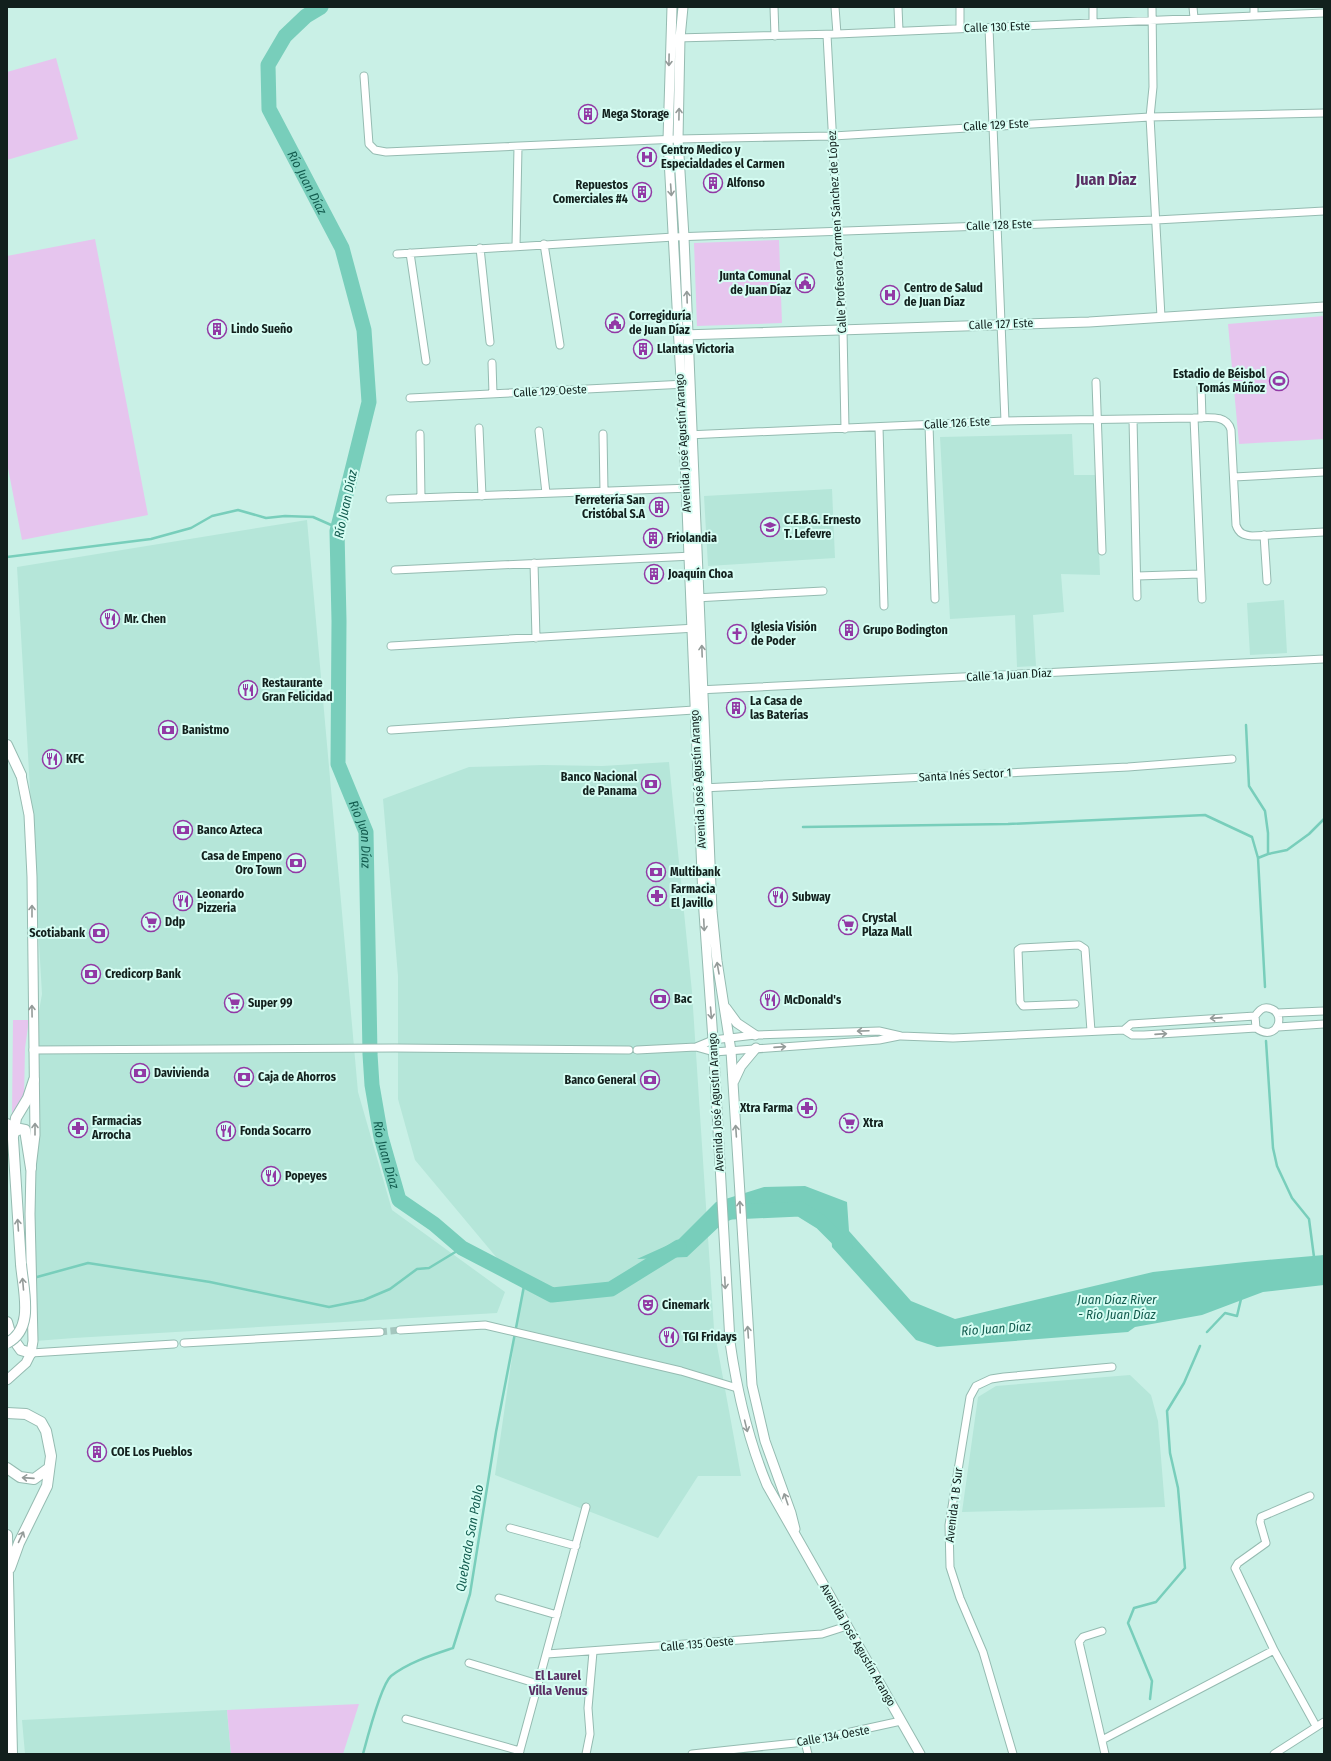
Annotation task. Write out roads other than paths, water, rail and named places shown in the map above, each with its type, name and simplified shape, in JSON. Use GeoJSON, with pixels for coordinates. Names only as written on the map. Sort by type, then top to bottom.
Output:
{"type":"FeatureCollection","features":[{"type":"Feature","properties":{"kind":"main road","name":"Avenida José Agustín Arango"},"geometry":{"type":"LineString","coordinates":[[672,7],[669,38],[668,140],[681,384],[688,435]]}},
{"type":"Feature","properties":{"kind":"main road","name":"Avenida José Agustín Arango"},"geometry":{"type":"LineString","coordinates":[[683,7],[680,38],[678,140],[684,237],[690,384],[688,435],[693,556],[695,598],[701,628],[698,690],[694,710],[703,788],[706,959],[714,1052],[723,1244],[730,1342],[737,1388],[750,1440],[774,1499],[797,1536],[920,1754]]}},
{"type":"Feature","properties":{"kind":"main road","name":"Calle 127 Este"},"geometry":{"type":"LineString","coordinates":[[678,335],[1089,322],[1324,307]]}},
{"type":"Feature","properties":{"kind":"main road","name":"Avenida José Agustín Arango"},"geometry":{"type":"LineString","coordinates":[[695,598],[691,628],[698,690],[703,788],[712,910],[717,960],[731,1051],[752,1385],[765,1441],[791,1513],[797,1536]]}},
{"type":"Feature","properties":{"kind":"main road"},"geometry":{"type":"LineString","coordinates":[[7,745],[21,775],[29,815],[32,877],[35,1135],[31,1168],[30,1276],[34,1330],[31,1353],[26,1363],[7,1380]]}},
{"type":"Feature","properties":{"kind":"main road"},"geometry":{"type":"LineString","coordinates":[[725,1006],[737,1023],[755,1035]]}},
{"type":"Feature","properties":{"kind":"main road"},"geometry":{"type":"LineString","coordinates":[[733,1084],[741,1066],[756,1048]]}},
{"type":"Feature","properties":{"kind":"main road"},"geometry":{"type":"LineString","coordinates":[[7,1343],[16,1339],[23,1327],[25,1307],[13,1135],[16,1118],[28,1098],[34,1080]]}},
{"type":"Feature","properties":{"kind":"main road"},"geometry":{"type":"LineString","coordinates":[[7,1124],[13,1135]]}},
{"type":"Feature","properties":{"kind":"main road"},"geometry":{"type":"LineString","coordinates":[[13,1135],[20,1129],[25,1130],[31,1168]]}},
{"type":"Feature","properties":{"kind":"main road"},"geometry":{"type":"LineString","coordinates":[[7,1174],[13,1150]]}},
{"type":"Feature","properties":{"kind":"main road"},"geometry":{"type":"LineString","coordinates":[[7,1322],[11,1336],[21,1350],[31,1353]]}},
{"type":"Feature","properties":{"kind":"main road"},"geometry":{"type":"LineString","coordinates":[[750,1361],[746,1377],[737,1388],[748,1399],[758,1415]]}},
{"type":"Feature","properties":{"kind":"main road"},"geometry":{"type":"LineString","coordinates":[[8,1574],[18,1543],[47,1486],[49,1468],[49,1442],[41,1422],[26,1414],[11,1413]]}},
{"type":"Feature","properties":{"kind":"main road"},"geometry":{"type":"LineString","coordinates":[[7,1468],[20,1477],[34,1480],[49,1468]]}},
{"type":"Feature","properties":{"kind":"main road"},"geometry":{"type":"LineString","coordinates":[[7,1535],[12,1754]]}},
{"type":"Feature","properties":{"kind":"street"},"geometry":{"type":"LineString","coordinates":[[774,7],[775,36]]}},
{"type":"Feature","properties":{"kind":"street"},"geometry":{"type":"LineString","coordinates":[[835,7],[837,34]]}},
{"type":"Feature","properties":{"kind":"street"},"geometry":{"type":"LineString","coordinates":[[898,7],[899,31]]}},
{"type":"Feature","properties":{"kind":"street"},"geometry":{"type":"LineString","coordinates":[[960,7],[960,28]]}},
{"type":"Feature","properties":{"kind":"street"},"geometry":{"type":"LineString","coordinates":[[1093,7],[1093,23]]}},
{"type":"Feature","properties":{"kind":"street"},"geometry":{"type":"LineString","coordinates":[[1152,7],[1153,87],[1150,117],[1161,317]]}},
{"type":"Feature","properties":{"kind":"street"},"geometry":{"type":"LineString","coordinates":[[1193,7],[1194,18]]}},
{"type":"Feature","properties":{"kind":"street"},"geometry":{"type":"LineString","coordinates":[[1254,7],[1254,16]]}},
{"type":"Feature","properties":{"kind":"street","name":"Calle 130 Este"},"geometry":{"type":"LineString","coordinates":[[669,38],[827,35],[1324,13]]}},
{"type":"Feature","properties":{"kind":"street"},"geometry":{"type":"LineString","coordinates":[[989,28],[1005,421]]}},
{"type":"Feature","properties":{"kind":"street","name":"Calle Profesora Carmen Sánchez de López"},"geometry":{"type":"LineString","coordinates":[[827,35],[843,330],[845,429]]}},
{"type":"Feature","properties":{"kind":"street","name":"Calle 129 Este"},"geometry":{"type":"LineString","coordinates":[[364,76],[369,144],[375,150],[386,152],[668,140],[833,136],[994,125],[1150,117],[1324,113]]}},
{"type":"Feature","properties":{"kind":"street"},"geometry":{"type":"LineString","coordinates":[[516,246],[518,147]]}},
{"type":"Feature","properties":{"kind":"street","name":"Calle 128 Este"},"geometry":{"type":"LineString","coordinates":[[397,254],[674,237],[1156,220],[1324,211]]}},
{"type":"Feature","properties":{"kind":"street"},"geometry":{"type":"LineString","coordinates":[[544,244],[560,345]]}},
{"type":"Feature","properties":{"kind":"street"},"geometry":{"type":"LineString","coordinates":[[480,248],[490,342]]}},
{"type":"Feature","properties":{"kind":"street"},"geometry":{"type":"LineString","coordinates":[[410,253],[426,361]]}},
{"type":"Feature","properties":{"kind":"street"},"geometry":{"type":"LineString","coordinates":[[492,363],[493,394]]}},
{"type":"Feature","properties":{"kind":"street"},"geometry":{"type":"LineString","coordinates":[[1096,382],[1102,551]]}},
{"type":"Feature","properties":{"kind":"street","name":"Calle 129 Oeste"},"geometry":{"type":"LineString","coordinates":[[410,398],[690,384]]}},
{"type":"Feature","properties":{"kind":"street"},"geometry":{"type":"LineString","coordinates":[[1201,388],[1202,418]]}},
{"type":"Feature","properties":{"kind":"street"},"geometry":{"type":"LineString","coordinates":[[1194,418],[1202,599]]}},
{"type":"Feature","properties":{"kind":"street","name":"Calle 126 Este"},"geometry":{"type":"LineString","coordinates":[[688,435],[1005,421],[1194,418],[1225,419],[1229,422],[1234,477]]}},
{"type":"Feature","properties":{"kind":"street"},"geometry":{"type":"LineString","coordinates":[[1133,419],[1137,597]]}},
{"type":"Feature","properties":{"kind":"street"},"geometry":{"type":"LineString","coordinates":[[929,424],[935,599]]}},
{"type":"Feature","properties":{"kind":"street"},"geometry":{"type":"LineString","coordinates":[[879,427],[884,606]]}},
{"type":"Feature","properties":{"kind":"street"},"geometry":{"type":"LineString","coordinates":[[479,428],[482,496]]}},
{"type":"Feature","properties":{"kind":"street"},"geometry":{"type":"LineString","coordinates":[[539,431],[546,493]]}},
{"type":"Feature","properties":{"kind":"street"},"geometry":{"type":"LineString","coordinates":[[420,434],[421,498]]}},
{"type":"Feature","properties":{"kind":"street"},"geometry":{"type":"LineString","coordinates":[[602,434],[604,491]]}},
{"type":"Feature","properties":{"kind":"street"},"geometry":{"type":"LineString","coordinates":[[1324,472],[1234,477],[1236,525],[1238,531],[1245,535],[1324,532]]}},
{"type":"Feature","properties":{"kind":"street"},"geometry":{"type":"LineString","coordinates":[[390,499],[690,488]]}},
{"type":"Feature","properties":{"kind":"street"},"geometry":{"type":"LineString","coordinates":[[1264,535],[1266,581]]}},
{"type":"Feature","properties":{"kind":"street"},"geometry":{"type":"LineString","coordinates":[[395,570],[693,556]]}},
{"type":"Feature","properties":{"kind":"street"},"geometry":{"type":"LineString","coordinates":[[534,563],[536,638]]}},
{"type":"Feature","properties":{"kind":"street"},"geometry":{"type":"LineString","coordinates":[[1137,576],[1200,574]]}},
{"type":"Feature","properties":{"kind":"street"},"geometry":{"type":"LineString","coordinates":[[695,598],[823,592]]}},
{"type":"Feature","properties":{"kind":"street"},"geometry":{"type":"LineString","coordinates":[[391,646],[701,628]]}},
{"type":"Feature","properties":{"kind":"street","name":"Calle 1a Juan Díaz"},"geometry":{"type":"LineString","coordinates":[[698,690],[1324,659]]}},
{"type":"Feature","properties":{"kind":"street"},"geometry":{"type":"LineString","coordinates":[[391,730],[694,710]]}},
{"type":"Feature","properties":{"kind":"street","name":"Santa Inés Sector 1"},"geometry":{"type":"LineString","coordinates":[[703,788],[1128,767],[1232,759]]}},
{"type":"Feature","properties":{"kind":"street"},"geometry":{"type":"LineString","coordinates":[[1075,1004],[1023,1006],[1020,1002],[1017,955],[1019,949],[1079,945],[1085,949],[1091,1031]]}},
{"type":"Feature","properties":{"kind":"street"},"geometry":{"type":"LineString","coordinates":[[1256,1028],[1255,1016],[1259,1010],[1266,1008],[1272,1009],[1277,1013],[1279,1020],[1278,1027]]}},
{"type":"Feature","properties":{"kind":"street"},"geometry":{"type":"LineString","coordinates":[[1277,1013],[1324,1010]]}},
{"type":"Feature","properties":{"kind":"street"},"geometry":{"type":"LineString","coordinates":[[1124,1030],[1131,1024],[1255,1016]]}},
{"type":"Feature","properties":{"kind":"street"},"geometry":{"type":"LineString","coordinates":[[696,1047],[713,1040],[755,1035],[880,1031],[901,1036],[953,1038],[1124,1030],[1132,1035],[1144,1035],[1256,1028],[1266,1033],[1273,1031],[1278,1027],[1324,1024]]}},
{"type":"Feature","properties":{"kind":"street"},"geometry":{"type":"LineString","coordinates":[[637,1050],[696,1047],[714,1052],[880,1040],[901,1036]]}},
{"type":"Feature","properties":{"kind":"street"},"geometry":{"type":"LineString","coordinates":[[33,1050],[338,1048],[629,1050]]}},
{"type":"Feature","properties":{"kind":"street"},"geometry":{"type":"LineString","coordinates":[[400,1330],[485,1325],[681,1371],[737,1388]]}},
{"type":"Feature","properties":{"kind":"street"},"geometry":{"type":"LineString","coordinates":[[184,1343],[380,1332]]}},
{"type":"Feature","properties":{"kind":"street"},"geometry":{"type":"LineString","coordinates":[[31,1353],[174,1344]]}},
{"type":"Feature","properties":{"kind":"street","name":"Avenida 1 B Sur"},"geometry":{"type":"LineString","coordinates":[[1013,1754],[983,1652],[960,1598],[950,1567],[949,1525],[970,1397],[976,1386],[991,1379],[1112,1367]]}},
{"type":"Feature","properties":{"kind":"street"},"geometry":{"type":"LineString","coordinates":[[1310,1496],[1261,1517],[1260,1522],[1266,1543],[1235,1566],[1274,1650],[1316,1726]]}},
{"type":"Feature","properties":{"kind":"street"},"geometry":{"type":"LineString","coordinates":[[406,1719],[519,1753],[586,1507]]}},
{"type":"Feature","properties":{"kind":"street"},"geometry":{"type":"LineString","coordinates":[[510,1528],[576,1546]]}},
{"type":"Feature","properties":{"kind":"street"},"geometry":{"type":"LineString","coordinates":[[499,1598],[557,1615]]}},
{"type":"Feature","properties":{"kind":"street","name":"Calle 135 Oeste"},"geometry":{"type":"LineString","coordinates":[[547,1654],[592,1652],[822,1634],[847,1626]]}},
{"type":"Feature","properties":{"kind":"street"},"geometry":{"type":"LineString","coordinates":[[1102,1631],[1083,1637],[1079,1642],[1105,1754]]}},
{"type":"Feature","properties":{"kind":"street"},"geometry":{"type":"LineString","coordinates":[[1102,1740],[1274,1650]]}},
{"type":"Feature","properties":{"kind":"street"},"geometry":{"type":"LineString","coordinates":[[586,1754],[590,1734],[588,1708],[592,1652]]}},
{"type":"Feature","properties":{"kind":"street"},"geometry":{"type":"LineString","coordinates":[[469,1663],[538,1684]]}},
{"type":"Feature","properties":{"kind":"street","name":"Calle 134 Oeste"},"geometry":{"type":"LineString","coordinates":[[692,1754],[726,1752],[805,1742],[889,1725],[901,1721]]}},
{"type":"Feature","properties":{"kind":"street"},"geometry":{"type":"LineString","coordinates":[[1274,1754],[1324,1722]]}},
{"type":"Feature","properties":{"kind":"street"},"geometry":{"type":"LineString","coordinates":[[805,1742],[808,1754]]}},
{"type":"Feature","properties":{"kind":"water","name":"Juan Díaz River - Río Juan Díaz"},"geometry":{"type":"Polygon","coordinates":[[[805,1186],[847,1202],[849,1231],[911,1301],[955,1319],[1153,1272],[1245,1262],[1324,1255],[1324,1285],[1263,1292],[1202,1315],[1135,1327],[1128,1332],[937,1347],[916,1340],[832,1247],[831,1228],[808,1206],[762,1205],[722,1224],[687,1257],[637,1259],[677,1241],[716,1202],[764,1187],[805,1186]]]}},
{"type":"Feature","properties":{"kind":"waterway","name":"Río Juan Díaz"},"geometry":{"type":"LineString","coordinates":[[321,7],[306,16],[285,36],[268,65],[269,109],[342,248],[364,330],[369,402],[337,531],[339,621],[338,764],[366,832],[370,1054],[372,1085],[381,1137],[399,1200],[434,1224],[462,1248],[552,1295],[611,1289],[679,1247]]}},
{"type":"Feature","properties":{"kind":"waterway"},"geometry":{"type":"LineString","coordinates":[[7,557],[151,539],[191,528],[212,516],[238,510],[266,518],[285,516],[313,517],[338,528]]}},
{"type":"Feature","properties":{"kind":"waterway"},"geometry":{"type":"LineString","coordinates":[[1246,725],[1249,786],[1265,811],[1268,833],[1268,854],[1258,858]]}},
{"type":"Feature","properties":{"kind":"waterway"},"geometry":{"type":"LineString","coordinates":[[803,827],[1008,824],[1205,815],[1252,837],[1258,858],[1265,987]]}},
{"type":"Feature","properties":{"kind":"waterway"},"geometry":{"type":"LineString","coordinates":[[1268,854],[1287,850],[1309,834],[1324,819]]}},
{"type":"Feature","properties":{"kind":"waterway"},"geometry":{"type":"LineString","coordinates":[[1266,1041],[1273,1148],[1277,1166],[1292,1198],[1309,1219],[1314,1257]]}},
{"type":"Feature","properties":{"kind":"waterway","name":"Río Juan Díaz"},"geometry":{"type":"LineString","coordinates":[[732,1212],[800,1209],[821,1222],[845,1246]]}},
{"type":"Feature","properties":{"kind":"waterway"},"geometry":{"type":"LineString","coordinates":[[37,1277],[88,1263],[210,1282],[329,1307],[364,1300],[390,1289],[417,1269],[429,1268],[462,1248]]}},
{"type":"Feature","properties":{"kind":"waterway","name":"Quebrada San Pablo"},"geometry":{"type":"LineString","coordinates":[[363,1754],[379,1701],[387,1681],[391,1676],[413,1663],[453,1648],[470,1594],[496,1432],[525,1281]]}},
{"type":"Feature","properties":{"kind":"waterway"},"geometry":{"type":"LineString","coordinates":[[1207,1332],[1225,1313],[1237,1316],[1241,1299]]}},
{"type":"Feature","properties":{"kind":"waterway"},"geometry":{"type":"LineString","coordinates":[[1150,1699],[1152,1681],[1128,1623],[1134,1608],[1156,1602],[1185,1568],[1178,1488],[1170,1453],[1167,1411],[1184,1383],[1200,1346]]}},
{"type":"Feature","properties":{"kind":"tunnel"},"geometry":{"type":"LineString","coordinates":[[380,1332],[400,1330]]}},
{"type":"Feature","properties":{"kind":"place","name":"Mega Storage"},"geometry":{"type":"Point","coordinates":[588,114]}},
{"type":"Feature","properties":{"kind":"place","name":"Centro Medico y Especialdades el Carmen"},"geometry":{"type":"Point","coordinates":[647,157]}},
{"type":"Feature","properties":{"kind":"place","name":"Alfonso"},"geometry":{"type":"Point","coordinates":[713,183]}},
{"type":"Feature","properties":{"kind":"place","name":"Repuestos Comerciales #4"},"geometry":{"type":"Point","coordinates":[642,192]}},
{"type":"Feature","properties":{"kind":"place","name":"Junta Comunal de Juan Díaz"},"geometry":{"type":"Point","coordinates":[805,283]}},
{"type":"Feature","properties":{"kind":"place","name":"Centro de Salud de Juan Díaz"},"geometry":{"type":"Point","coordinates":[890,295]}},
{"type":"Feature","properties":{"kind":"place","name":"Corregiduría de Juan Díaz"},"geometry":{"type":"Point","coordinates":[615,323]}},
{"type":"Feature","properties":{"kind":"place","name":"Lindo Sueño"},"geometry":{"type":"Point","coordinates":[217,329]}},
{"type":"Feature","properties":{"kind":"place","name":"Llantas Victoria"},"geometry":{"type":"Point","coordinates":[643,349]}},
{"type":"Feature","properties":{"kind":"place","name":"Estadio de Béisbol Tomás Múñoz"},"geometry":{"type":"Point","coordinates":[1279,381]}},
{"type":"Feature","properties":{"kind":"place","name":"Ferretería San Cristóbal S.A"},"geometry":{"type":"Point","coordinates":[659,507]}},
{"type":"Feature","properties":{"kind":"place","name":"C.E.B.G. Ernesto T. Lefevre"},"geometry":{"type":"Point","coordinates":[770,527]}},
{"type":"Feature","properties":{"kind":"place","name":"Friolandia"},"geometry":{"type":"Point","coordinates":[653,538]}},
{"type":"Feature","properties":{"kind":"place","name":"Joaquín Choa"},"geometry":{"type":"Point","coordinates":[654,574]}},
{"type":"Feature","properties":{"kind":"place","name":"Mr. Chen"},"geometry":{"type":"Point","coordinates":[110,619]}},
{"type":"Feature","properties":{"kind":"place","name":"Grupo Bodington"},"geometry":{"type":"Point","coordinates":[849,630]}},
{"type":"Feature","properties":{"kind":"place","name":"Iglesia Visión de Poder"},"geometry":{"type":"Point","coordinates":[737,634]}},
{"type":"Feature","properties":{"kind":"place","name":"Restaurante Gran Felicidad"},"geometry":{"type":"Point","coordinates":[248,690]}},
{"type":"Feature","properties":{"kind":"place","name":"La Casa de las Baterías"},"geometry":{"type":"Point","coordinates":[736,708]}},
{"type":"Feature","properties":{"kind":"place","name":"Banistmo"},"geometry":{"type":"Point","coordinates":[168,730]}},
{"type":"Feature","properties":{"kind":"place","name":"KFC"},"geometry":{"type":"Point","coordinates":[52,759]}},
{"type":"Feature","properties":{"kind":"place","name":"Banco Nacional de Panama"},"geometry":{"type":"Point","coordinates":[651,784]}},
{"type":"Feature","properties":{"kind":"place","name":"Banco Azteca"},"geometry":{"type":"Point","coordinates":[183,830]}},
{"type":"Feature","properties":{"kind":"place","name":"Casa de Empeno Oro Town"},"geometry":{"type":"Point","coordinates":[296,863]}},
{"type":"Feature","properties":{"kind":"place","name":"Multibank"},"geometry":{"type":"Point","coordinates":[656,872]}},
{"type":"Feature","properties":{"kind":"place","name":"Farmacia El Javillo"},"geometry":{"type":"Point","coordinates":[657,896]}},
{"type":"Feature","properties":{"kind":"place","name":"Subway"},"geometry":{"type":"Point","coordinates":[778,897]}},
{"type":"Feature","properties":{"kind":"place","name":"Leonardo Pizzeria"},"geometry":{"type":"Point","coordinates":[183,901]}},
{"type":"Feature","properties":{"kind":"place","name":"Ddp"},"geometry":{"type":"Point","coordinates":[151,922]}},
{"type":"Feature","properties":{"kind":"place","name":"Crystal Plaza Mall"},"geometry":{"type":"Point","coordinates":[848,925]}},
{"type":"Feature","properties":{"kind":"place","name":"Scotiabank"},"geometry":{"type":"Point","coordinates":[99,933]}},
{"type":"Feature","properties":{"kind":"place","name":"Credicorp Bank"},"geometry":{"type":"Point","coordinates":[91,974]}},
{"type":"Feature","properties":{"kind":"place","name":"Bac"},"geometry":{"type":"Point","coordinates":[660,999]}},
{"type":"Feature","properties":{"kind":"place","name":"McDonald's"},"geometry":{"type":"Point","coordinates":[770,1000]}},
{"type":"Feature","properties":{"kind":"place","name":"Super 99"},"geometry":{"type":"Point","coordinates":[234,1003]}},
{"type":"Feature","properties":{"kind":"place","name":"Davivienda"},"geometry":{"type":"Point","coordinates":[140,1073]}},
{"type":"Feature","properties":{"kind":"place","name":"Caja de Ahorros"},"geometry":{"type":"Point","coordinates":[244,1077]}},
{"type":"Feature","properties":{"kind":"place","name":"Banco General"},"geometry":{"type":"Point","coordinates":[650,1080]}},
{"type":"Feature","properties":{"kind":"place","name":"Xtra Farma"},"geometry":{"type":"Point","coordinates":[807,1108]}},
{"type":"Feature","properties":{"kind":"place","name":"Xtra"},"geometry":{"type":"Point","coordinates":[849,1123]}},
{"type":"Feature","properties":{"kind":"place","name":"Farmacias Arrocha"},"geometry":{"type":"Point","coordinates":[78,1128]}},
{"type":"Feature","properties":{"kind":"place","name":"Fonda Socarro"},"geometry":{"type":"Point","coordinates":[226,1131]}},
{"type":"Feature","properties":{"kind":"place","name":"Popeyes"},"geometry":{"type":"Point","coordinates":[271,1176]}},
{"type":"Feature","properties":{"kind":"place","name":"Cinemark"},"geometry":{"type":"Point","coordinates":[648,1305]}},
{"type":"Feature","properties":{"kind":"place","name":"TGI Fridays"},"geometry":{"type":"Point","coordinates":[669,1337]}},
{"type":"Feature","properties":{"kind":"place","name":"COE Los Pueblos"},"geometry":{"type":"Point","coordinates":[97,1452]}},
{"type":"Feature","properties":{"kind":"district","name":"Juan Díaz"},"geometry":{"type":"Point","coordinates":[1106,179]}},
{"type":"Feature","properties":{"kind":"district","name":"El Laurel Villa Venus"},"geometry":{"type":"Point","coordinates":[558,1682]}}]}
